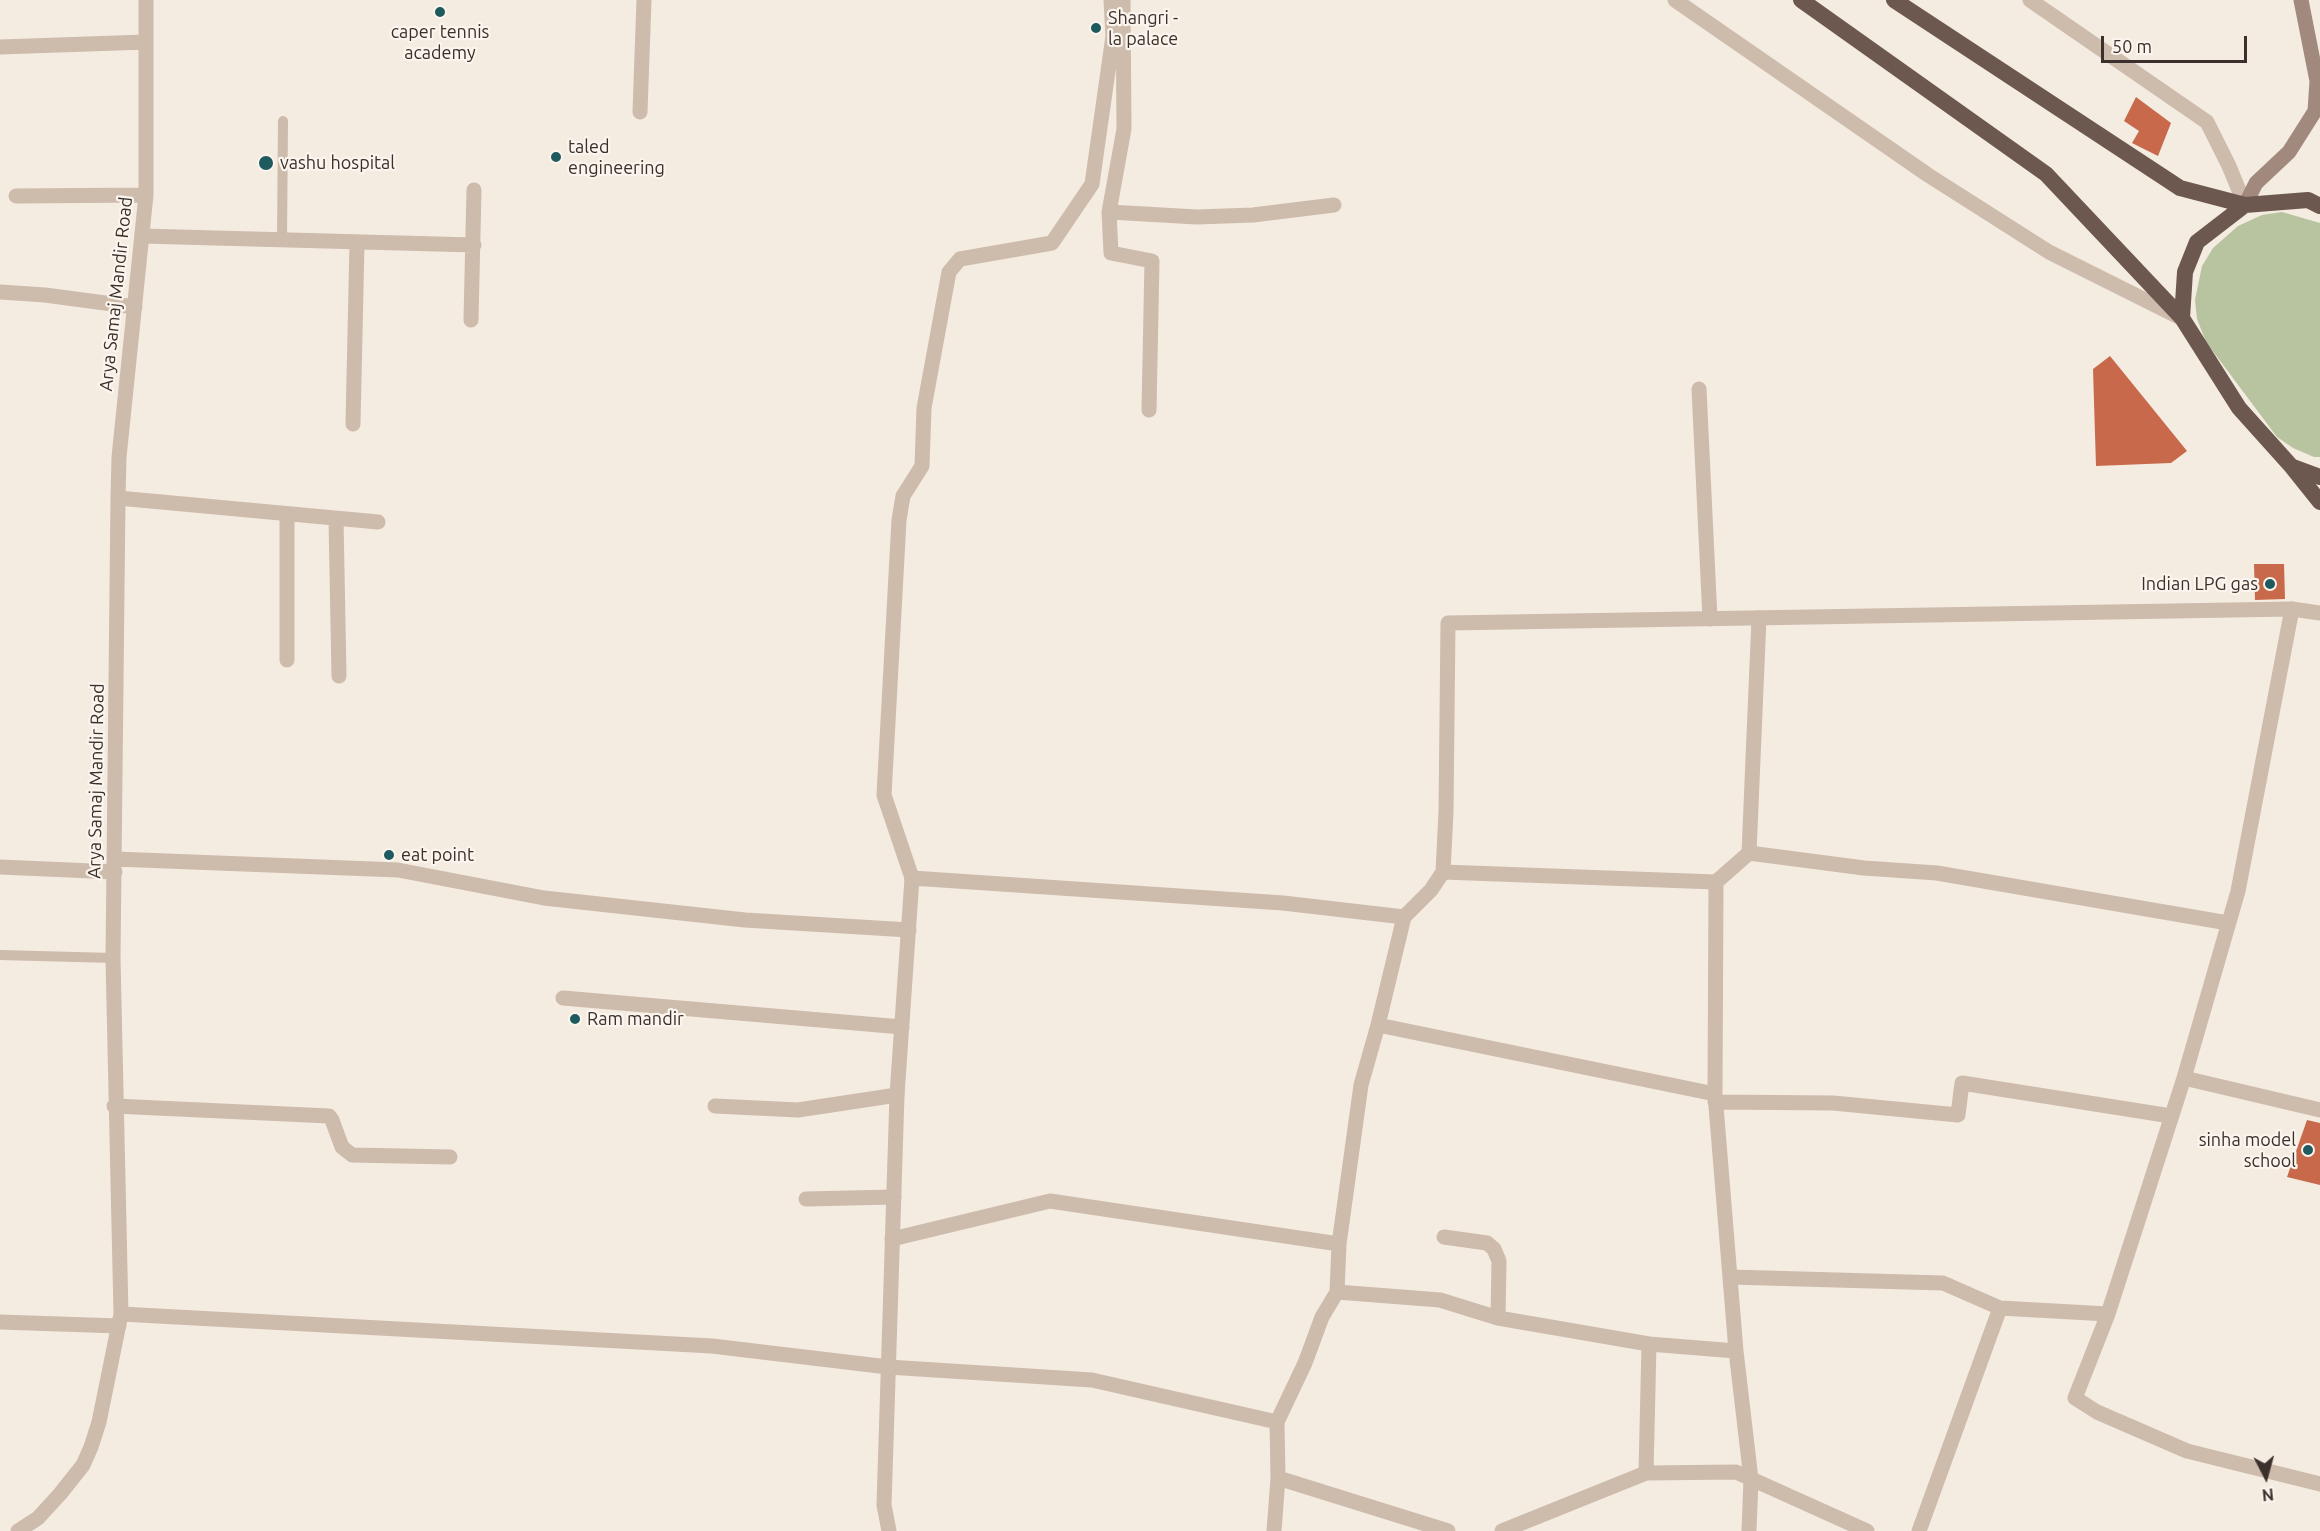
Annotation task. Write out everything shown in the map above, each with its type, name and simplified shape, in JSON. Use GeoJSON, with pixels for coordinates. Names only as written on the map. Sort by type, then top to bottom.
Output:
{"type":"FeatureCollection","features":[{"type":"Feature","properties":{"kind":"highway"},"geometry":{"type":"LineString","coordinates":[[1801,0],[2046,174],[2182,318],[2239,408],[2320,502]]}},
{"type":"Feature","properties":{"kind":"highway"},"geometry":{"type":"LineString","coordinates":[[1894,0],[2180,188],[2245,205],[2308,200],[2320,206]]}},
{"type":"Feature","properties":{"kind":"highway"},"geometry":{"type":"LineString","coordinates":[[2182,318],[2185,272],[2197,242],[2245,205]]}},
{"type":"Feature","properties":{"kind":"highway"},"geometry":{"type":"LineString","coordinates":[[2292,467],[2320,477]]}},
{"type":"Feature","properties":{"kind":"main road"},"geometry":{"type":"LineString","coordinates":[[2245,205],[2256,183],[2289,152],[2315,111],[2317,81],[2301,0]]}},
{"type":"Feature","properties":{"kind":"street","name":"Arya Samaj Mandir Road"},"geometry":{"type":"LineString","coordinates":[[18,1531],[38,1518],[82,1465],[91,1447],[99,1422],[120,1320],[114,1106],[113,958],[118,498],[119,457],[146,195],[146,0]]}},
{"type":"Feature","properties":{"kind":"street"},"geometry":{"type":"LineString","coordinates":[[640,112],[644,0]]}},
{"type":"Feature","properties":{"kind":"street"},"geometry":{"type":"LineString","coordinates":[[889,1531],[884,1505],[897,1095],[912,878],[884,795],[899,520],[903,496],[922,466],[924,408],[949,272],[960,259],[1052,243],[1092,184],[1113,36],[1111,0]]}},
{"type":"Feature","properties":{"kind":"street"},"geometry":{"type":"LineString","coordinates":[[1124,0],[1124,129],[1109,212],[1111,253],[1152,261],[1149,410]]}},
{"type":"Feature","properties":{"kind":"street"},"geometry":{"type":"LineString","coordinates":[[1675,0],[1928,175],[2049,252],[2182,318]]}},
{"type":"Feature","properties":{"kind":"street"},"geometry":{"type":"LineString","coordinates":[[2030,0],[2207,122],[2245,205]]}},
{"type":"Feature","properties":{"kind":"street"},"geometry":{"type":"LineString","coordinates":[[0,47],[146,42]]}},
{"type":"Feature","properties":{"kind":"street"},"geometry":{"type":"LineString","coordinates":[[471,320],[474,190]]}},
{"type":"Feature","properties":{"kind":"street"},"geometry":{"type":"LineString","coordinates":[[16,196],[146,195]]}},
{"type":"Feature","properties":{"kind":"street"},"geometry":{"type":"LineString","coordinates":[[1109,212],[1197,217],[1253,215],[1334,205]]}},
{"type":"Feature","properties":{"kind":"street"},"geometry":{"type":"LineString","coordinates":[[142,236],[474,245]]}},
{"type":"Feature","properties":{"kind":"street"},"geometry":{"type":"LineString","coordinates":[[353,424],[357,243]]}},
{"type":"Feature","properties":{"kind":"street"},"geometry":{"type":"LineString","coordinates":[[0,292],[45,295],[135,307]]}},
{"type":"Feature","properties":{"kind":"street"},"geometry":{"type":"LineString","coordinates":[[1699,389],[1710,619]]}},
{"type":"Feature","properties":{"kind":"street"},"geometry":{"type":"LineString","coordinates":[[118,498],[378,522]]}},
{"type":"Feature","properties":{"kind":"street"},"geometry":{"type":"LineString","coordinates":[[287,514],[287,660]]}},
{"type":"Feature","properties":{"kind":"street"},"geometry":{"type":"LineString","coordinates":[[336,519],[339,676]]}},
{"type":"Feature","properties":{"kind":"street"},"geometry":{"type":"LineString","coordinates":[[1274,1531],[1278,1478],[1277,1422],[1305,1363],[1322,1317],[1337,1292],[1339,1244],[1361,1085],[1404,917],[1431,890],[1443,872],[1448,623],[2292,609],[2320,613]]}},
{"type":"Feature","properties":{"kind":"street"},"geometry":{"type":"LineString","coordinates":[[2292,609],[2238,891],[2184,1078],[2108,1314],[2075,1398],[2097,1412],[2187,1450],[2320,1484]]}},
{"type":"Feature","properties":{"kind":"street"},"geometry":{"type":"LineString","coordinates":[[1443,872],[1716,882],[1749,853],[1759,618]]}},
{"type":"Feature","properties":{"kind":"street"},"geometry":{"type":"LineString","coordinates":[[1749,853],[1864,868],[1936,873],[2228,923]]}},
{"type":"Feature","properties":{"kind":"street"},"geometry":{"type":"LineString","coordinates":[[0,867],[115,866],[398,870],[544,898],[745,920],[909,930]]}},
{"type":"Feature","properties":{"kind":"street"},"geometry":{"type":"LineString","coordinates":[[912,878],[1283,903],[1404,917]]}},
{"type":"Feature","properties":{"kind":"street"},"geometry":{"type":"LineString","coordinates":[[1716,882],[1715,1098],[1736,1351],[1751,1479],[1749,1531]]}},
{"type":"Feature","properties":{"kind":"street"},"geometry":{"type":"LineString","coordinates":[[563,999],[902,1027]]}},
{"type":"Feature","properties":{"kind":"street"},"geometry":{"type":"LineString","coordinates":[[1378,1025],[1715,1098],[1833,1103],[1958,1115],[1962,1083],[2171,1116]]}},
{"type":"Feature","properties":{"kind":"street"},"geometry":{"type":"LineString","coordinates":[[2184,1078],[2320,1110]]}},
{"type":"Feature","properties":{"kind":"street"},"geometry":{"type":"LineString","coordinates":[[715,1106],[798,1110],[897,1095]]}},
{"type":"Feature","properties":{"kind":"street"},"geometry":{"type":"LineString","coordinates":[[114,1106],[328,1116],[332,1120],[342,1147],[352,1155],[450,1157]]}},
{"type":"Feature","properties":{"kind":"street"},"geometry":{"type":"LineString","coordinates":[[806,1199],[894,1197]]}},
{"type":"Feature","properties":{"kind":"street"},"geometry":{"type":"LineString","coordinates":[[892,1239],[1050,1201],[1339,1244]]}},
{"type":"Feature","properties":{"kind":"street"},"geometry":{"type":"LineString","coordinates":[[1444,1237],[1487,1243],[1494,1249],[1498,1261],[1498,1318]]}},
{"type":"Feature","properties":{"kind":"street"},"geometry":{"type":"LineString","coordinates":[[1730,1277],[1943,1283],[2000,1308],[2108,1314]]}},
{"type":"Feature","properties":{"kind":"street"},"geometry":{"type":"LineString","coordinates":[[1337,1292],[1440,1300],[1498,1318],[1649,1344],[1736,1351]]}},
{"type":"Feature","properties":{"kind":"street"},"geometry":{"type":"LineString","coordinates":[[1919,1531],[2000,1308]]}},
{"type":"Feature","properties":{"kind":"street"},"geometry":{"type":"LineString","coordinates":[[0,1322],[120,1320],[712,1346],[888,1367],[1092,1380],[1277,1422]]}},
{"type":"Feature","properties":{"kind":"street"},"geometry":{"type":"LineString","coordinates":[[1646,1473],[1649,1344]]}},
{"type":"Feature","properties":{"kind":"street"},"geometry":{"type":"LineString","coordinates":[[1502,1531],[1646,1473],[1736,1472],[1867,1531]]}},
{"type":"Feature","properties":{"kind":"street"},"geometry":{"type":"LineString","coordinates":[[1278,1478],[1449,1531]]}},
{"type":"Feature","properties":{"kind":"lane"},"geometry":{"type":"LineString","coordinates":[[282,241],[283,121]]}},
{"type":"Feature","properties":{"kind":"lane"},"geometry":{"type":"LineString","coordinates":[[0,955],[113,958]]}},
{"type":"Feature","properties":{"kind":"green space"},"geometry":{"type":"Polygon","coordinates":[[[2282,212],[2320,223],[2320,457],[2314,457],[2293,448],[2277,437],[2206,342],[2197,319],[2195,300],[2202,266],[2213,248],[2238,226],[2262,215],[2282,212]]]}},
{"type":"Feature","properties":{"kind":"building"},"geometry":{"type":"Polygon","coordinates":[[[2136,97],[2171,123],[2158,156],[2132,143],[2139,131],[2124,121],[2136,97]]]}},
{"type":"Feature","properties":{"kind":"building"},"geometry":{"type":"Polygon","coordinates":[[[2110,356],[2187,451],[2171,463],[2096,466],[2093,369],[2110,356]]]}},
{"type":"Feature","properties":{"kind":"building","name":"Indian LPG gas"},"geometry":{"type":"Polygon","coordinates":[[[2254,564],[2284,564],[2285,599],[2255,600],[2254,564]]]}},
{"type":"Feature","properties":{"kind":"building","name":"sinha model school"},"geometry":{"type":"Polygon","coordinates":[[[2307,1120],[2320,1123],[2320,1185],[2287,1177],[2307,1120]]]}},
{"type":"Feature","properties":{"kind":"place","name":"caper tennis academy"},"geometry":{"type":"Point","coordinates":[440,12]}},
{"type":"Feature","properties":{"kind":"place","name":"Shangri - la palace"},"geometry":{"type":"Point","coordinates":[1096,28]}},
{"type":"Feature","properties":{"kind":"place","name":"taled engineering"},"geometry":{"type":"Point","coordinates":[556,157]}},
{"type":"Feature","properties":{"kind":"place","name":"vashu hospital"},"geometry":{"type":"Point","coordinates":[266,163]}},
{"type":"Feature","properties":{"kind":"place","name":"Indian LPG gas"},"geometry":{"type":"Point","coordinates":[2270,584]}},
{"type":"Feature","properties":{"kind":"place","name":"eat point"},"geometry":{"type":"Point","coordinates":[389,855]}},
{"type":"Feature","properties":{"kind":"place","name":"Ram mandir"},"geometry":{"type":"Point","coordinates":[575,1019]}},
{"type":"Feature","properties":{"kind":"place","name":"sinha model school"},"geometry":{"type":"Point","coordinates":[2308,1150]}}]}
